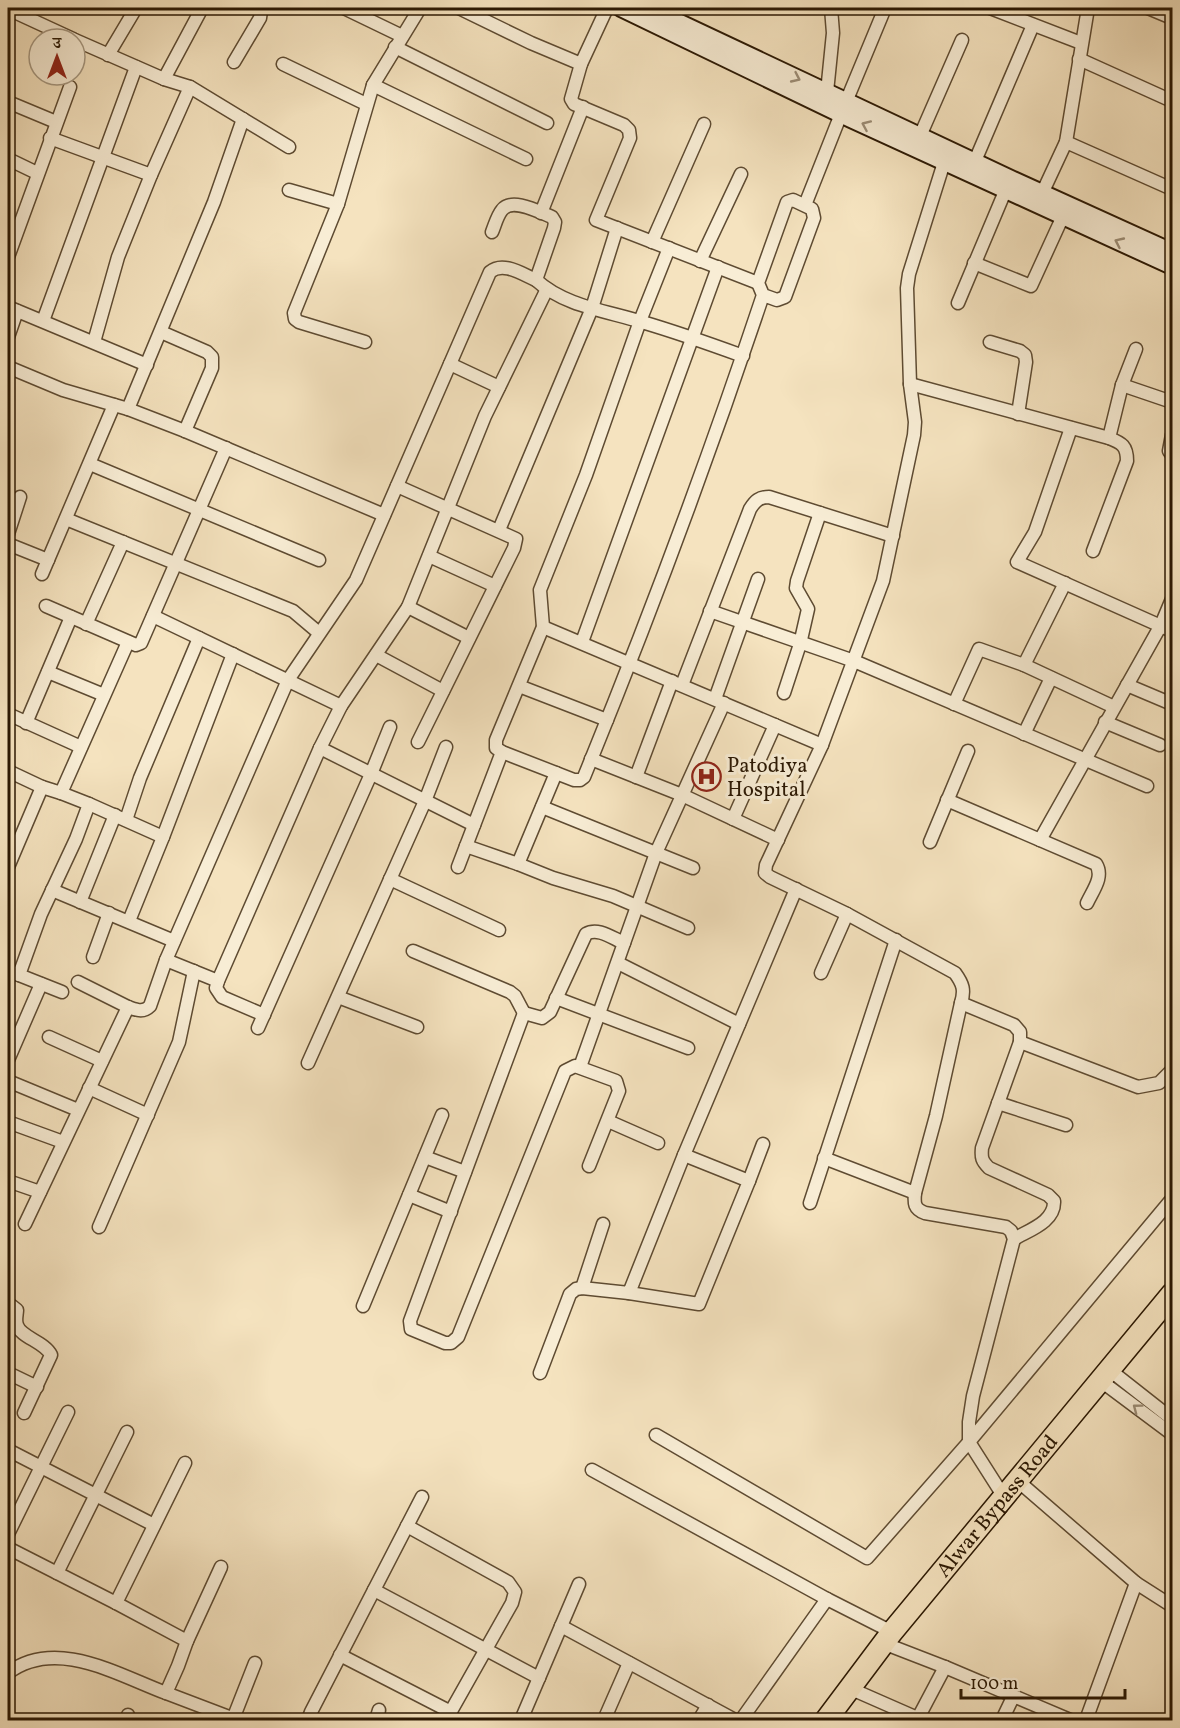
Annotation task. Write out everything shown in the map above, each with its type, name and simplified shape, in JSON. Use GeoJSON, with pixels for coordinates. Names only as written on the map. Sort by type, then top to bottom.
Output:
{"type":"FeatureCollection","features":[{"type":"Feature","properties":{"kind":"highway","name":"Alwar Bypass Road"},"geometry":{"type":"LineString","coordinates":[[826,1720],[888,1638],[1173,1294]]}},
{"type":"Feature","properties":{"kind":"street"},"geometry":{"type":"LineString","coordinates":[[108,55],[136,8]]}},
{"type":"Feature","properties":{"kind":"street"},"geometry":{"type":"LineString","coordinates":[[164,79],[202,8]]}},
{"type":"Feature","properties":{"kind":"street"},"geometry":{"type":"LineString","coordinates":[[234,62],[260,18],[259,8]]}},
{"type":"Feature","properties":{"kind":"street"},"geometry":{"type":"LineString","coordinates":[[344,8],[402,36]]}},
{"type":"Feature","properties":{"kind":"street"},"geometry":{"type":"LineString","coordinates":[[365,342],[299,322],[295,319],[294,314],[338,204],[373,86],[420,8]]}},
{"type":"Feature","properties":{"kind":"street"},"geometry":{"type":"LineString","coordinates":[[459,8],[581,64]]}},
{"type":"Feature","properties":{"kind":"street"},"geometry":{"type":"LineString","coordinates":[[607,8],[581,64],[571,99],[574,104],[624,125],[629,130],[630,138],[596,220],[758,283],[764,295],[777,300],[785,297],[814,218],[812,209],[793,200],[787,202],[758,283]]}},
{"type":"Feature","properties":{"kind":"street"},"geometry":{"type":"LineString","coordinates":[[621,8],[947,155],[975,161],[1040,198],[1063,216],[1173,266]]}},
{"type":"Feature","properties":{"kind":"street"},"geometry":{"type":"LineString","coordinates":[[648,8],[827,92],[843,108],[920,136],[947,155],[1006,189],[1040,198],[1173,252]]}},
{"type":"Feature","properties":{"kind":"street"},"geometry":{"type":"LineString","coordinates":[[827,92],[833,33],[831,8]]}},
{"type":"Feature","properties":{"kind":"street"},"geometry":{"type":"LineString","coordinates":[[804,205],[885,8]]}},
{"type":"Feature","properties":{"kind":"street"},"geometry":{"type":"LineString","coordinates":[[990,8],[1081,43]]}},
{"type":"Feature","properties":{"kind":"street"},"geometry":{"type":"LineString","coordinates":[[1040,198],[1066,142],[1088,8]]}},
{"type":"Feature","properties":{"kind":"street"},"geometry":{"type":"LineString","coordinates":[[1148,8],[1173,18]]}},
{"type":"Feature","properties":{"kind":"street"},"geometry":{"type":"LineString","coordinates":[[8,9],[48,27]]}},
{"type":"Feature","properties":{"kind":"street"},"geometry":{"type":"LineString","coordinates":[[975,161],[1033,25]]}},
{"type":"Feature","properties":{"kind":"street"},"geometry":{"type":"LineString","coordinates":[[920,136],[962,40]]}},
{"type":"Feature","properties":{"kind":"street"},"geometry":{"type":"LineString","coordinates":[[87,45],[164,79],[190,87],[289,147]]}},
{"type":"Feature","properties":{"kind":"street"},"geometry":{"type":"LineString","coordinates":[[395,47],[547,123]]}},
{"type":"Feature","properties":{"kind":"street"},"geometry":{"type":"LineString","coordinates":[[1079,59],[1173,101]]}},
{"type":"Feature","properties":{"kind":"street"},"geometry":{"type":"LineString","coordinates":[[283,64],[366,104]]}},
{"type":"Feature","properties":{"kind":"street"},"geometry":{"type":"LineString","coordinates":[[42,321],[136,67]]}},
{"type":"Feature","properties":{"kind":"street"},"geometry":{"type":"LineString","coordinates":[[373,86],[526,159]]}},
{"type":"Feature","properties":{"kind":"street"},"geometry":{"type":"LineString","coordinates":[[8,257],[70,87]]}},
{"type":"Feature","properties":{"kind":"street"},"geometry":{"type":"LineString","coordinates":[[94,342],[118,257],[190,87]]}},
{"type":"Feature","properties":{"kind":"street"},"geometry":{"type":"LineString","coordinates":[[8,102],[56,122]]}},
{"type":"Feature","properties":{"kind":"street"},"geometry":{"type":"LineString","coordinates":[[541,213],[583,107]]}},
{"type":"Feature","properties":{"kind":"street"},"geometry":{"type":"LineString","coordinates":[[128,409],[214,202],[243,119]]}},
{"type":"Feature","properties":{"kind":"street"},"geometry":{"type":"LineString","coordinates":[[652,242],[704,123]]}},
{"type":"Feature","properties":{"kind":"street"},"geometry":{"type":"LineString","coordinates":[[50,138],[151,175]]}},
{"type":"Feature","properties":{"kind":"street"},"geometry":{"type":"LineString","coordinates":[[1066,142],[1173,189]]}},
{"type":"Feature","properties":{"kind":"street"},"geometry":{"type":"LineString","coordinates":[[947,155],[909,274],[907,288],[910,384],[915,422],[913,447],[883,581],[822,745],[766,865],[765,873],[770,878],[896,940],[955,973],[962,982],[965,991],[936,1116],[915,1192],[914,1204],[919,1211],[1006,1227],[1011,1231],[1014,1239],[973,1396],[969,1422],[969,1442],[1004,1497]]}},
{"type":"Feature","properties":{"kind":"street"},"geometry":{"type":"LineString","coordinates":[[8,159],[37,173]]}},
{"type":"Feature","properties":{"kind":"street"},"geometry":{"type":"LineString","coordinates":[[700,261],[741,174]]}},
{"type":"Feature","properties":{"kind":"street"},"geometry":{"type":"LineString","coordinates":[[958,303],[1006,189]]}},
{"type":"Feature","properties":{"kind":"street"},"geometry":{"type":"LineString","coordinates":[[289,190],[338,204]]}},
{"type":"Feature","properties":{"kind":"street"},"geometry":{"type":"LineString","coordinates":[[492,232],[500,211],[506,205],[513,204],[552,217],[555,222],[536,280]]}},
{"type":"Feature","properties":{"kind":"street"},"geometry":{"type":"LineString","coordinates":[[975,263],[1031,286],[1063,216]]}},
{"type":"Feature","properties":{"kind":"street"},"geometry":{"type":"LineString","coordinates":[[499,530],[592,308],[617,228]]}},
{"type":"Feature","properties":{"kind":"street"},"geometry":{"type":"LineString","coordinates":[[669,248],[640,321],[586,475],[540,590],[543,627],[496,740],[496,748],[502,752],[556,773],[580,780],[584,777],[631,663],[764,295]]}},
{"type":"Feature","properties":{"kind":"street"},"geometry":{"type":"LineString","coordinates":[[78,982],[140,1011],[150,1006],[174,941],[288,680],[356,580],[490,272],[495,267],[504,267],[536,280],[547,289],[592,308],[691,337],[743,356]]}},
{"type":"Feature","properties":{"kind":"street"},"geometry":{"type":"LineString","coordinates":[[582,642],[718,267]]}},
{"type":"Feature","properties":{"kind":"street"},"geometry":{"type":"LineString","coordinates":[[264,1015],[222,997],[216,987],[218,981],[320,748],[341,706],[408,607],[485,416],[547,289]]}},
{"type":"Feature","properties":{"kind":"street"},"geometry":{"type":"LineString","coordinates":[[8,337],[12,309],[147,365]]}},
{"type":"Feature","properties":{"kind":"street"},"geometry":{"type":"LineString","coordinates":[[161,332],[207,352],[212,357],[212,368],[185,431]]}},
{"type":"Feature","properties":{"kind":"street"},"geometry":{"type":"LineString","coordinates":[[990,342],[1020,351],[1025,355],[1026,362],[1018,414]]}},
{"type":"Feature","properties":{"kind":"street"},"geometry":{"type":"LineString","coordinates":[[1109,438],[1122,385],[1136,349]]}},
{"type":"Feature","properties":{"kind":"street"},"geometry":{"type":"LineString","coordinates":[[450,364],[500,387]]}},
{"type":"Feature","properties":{"kind":"street"},"geometry":{"type":"LineString","coordinates":[[8,367],[63,390],[128,409],[185,431],[384,515]]}},
{"type":"Feature","properties":{"kind":"street"},"geometry":{"type":"LineString","coordinates":[[910,384],[1122,443],[1127,451],[1127,461],[1093,551]]}},
{"type":"Feature","properties":{"kind":"street"},"geometry":{"type":"LineString","coordinates":[[1122,385],[1173,402]]}},
{"type":"Feature","properties":{"kind":"street"},"geometry":{"type":"LineString","coordinates":[[42,574],[114,405]]}},
{"type":"Feature","properties":{"kind":"street"},"geometry":{"type":"LineString","coordinates":[[1071,428],[1035,532],[1017,562],[1167,628]]}},
{"type":"Feature","properties":{"kind":"street"},"geometry":{"type":"LineString","coordinates":[[1173,435],[1168,452],[1173,455]]}},
{"type":"Feature","properties":{"kind":"street"},"geometry":{"type":"LineString","coordinates":[[46,606],[128,642],[136,645],[141,643],[226,448]]}},
{"type":"Feature","properties":{"kind":"street"},"geometry":{"type":"LineString","coordinates":[[90,464],[320,560]]}},
{"type":"Feature","properties":{"kind":"street"},"geometry":{"type":"LineString","coordinates":[[397,486],[516,539],[514,548],[417,742]]}},
{"type":"Feature","properties":{"kind":"street"},"geometry":{"type":"LineString","coordinates":[[8,534],[20,497]]}},
{"type":"Feature","properties":{"kind":"street"},"geometry":{"type":"LineString","coordinates":[[636,777],[710,611],[754,502],[761,497],[769,497],[893,536]]}},
{"type":"Feature","properties":{"kind":"street"},"geometry":{"type":"LineString","coordinates":[[784,693],[800,644],[808,609],[796,588],[797,581],[820,513]]}},
{"type":"Feature","properties":{"kind":"street"},"geometry":{"type":"LineString","coordinates":[[66,519],[293,611],[320,633]]}},
{"type":"Feature","properties":{"kind":"street"},"geometry":{"type":"LineString","coordinates":[[86,624],[123,542]]}},
{"type":"Feature","properties":{"kind":"street"},"geometry":{"type":"LineString","coordinates":[[8,544],[48,560]]}},
{"type":"Feature","properties":{"kind":"street"},"geometry":{"type":"LineString","coordinates":[[429,555],[495,586]]}},
{"type":"Feature","properties":{"kind":"street"},"geometry":{"type":"LineString","coordinates":[[580,1067],[656,853],[720,701],[742,623],[758,579]]}},
{"type":"Feature","properties":{"kind":"street"},"geometry":{"type":"LineString","coordinates":[[1024,665],[1065,583]]}},
{"type":"Feature","properties":{"kind":"street"},"geometry":{"type":"LineString","coordinates":[[1040,840],[1127,685],[1167,628],[1173,599]]}},
{"type":"Feature","properties":{"kind":"street"},"geometry":{"type":"LineString","coordinates":[[408,607],[469,638]]}},
{"type":"Feature","properties":{"kind":"street"},"geometry":{"type":"LineString","coordinates":[[710,611],[854,661],[1147,786]]}},
{"type":"Feature","properties":{"kind":"street"},"geometry":{"type":"LineString","coordinates":[[153,616],[341,706]]}},
{"type":"Feature","properties":{"kind":"street"},"geometry":{"type":"LineString","coordinates":[[26,723],[71,617]]}},
{"type":"Feature","properties":{"kind":"street"},"geometry":{"type":"LineString","coordinates":[[543,627],[822,745]]}},
{"type":"Feature","properties":{"kind":"street"},"geometry":{"type":"LineString","coordinates":[[80,902],[140,778],[199,638]]}},
{"type":"Feature","properties":{"kind":"street"},"geometry":{"type":"LineString","coordinates":[[61,793],[128,642]]}},
{"type":"Feature","properties":{"kind":"street"},"geometry":{"type":"LineString","coordinates":[[954,704],[979,649],[1024,665],[1114,707]]}},
{"type":"Feature","properties":{"kind":"street"},"geometry":{"type":"LineString","coordinates":[[129,921],[233,654]]}},
{"type":"Feature","properties":{"kind":"street"},"geometry":{"type":"LineString","coordinates":[[375,655],[443,691]]}},
{"type":"Feature","properties":{"kind":"street"},"geometry":{"type":"LineString","coordinates":[[48,672],[104,695]]}},
{"type":"Feature","properties":{"kind":"street"},"geometry":{"type":"LineString","coordinates":[[1024,734],[1051,678]]}},
{"type":"Feature","properties":{"kind":"street"},"geometry":{"type":"LineString","coordinates":[[1127,685],[1173,705]]}},
{"type":"Feature","properties":{"kind":"street"},"geometry":{"type":"LineString","coordinates":[[519,686],[607,720]]}},
{"type":"Feature","properties":{"kind":"street"},"geometry":{"type":"LineString","coordinates":[[8,714],[81,747]]}},
{"type":"Feature","properties":{"kind":"street"},"geometry":{"type":"LineString","coordinates":[[1105,722],[1160,745]]}},
{"type":"Feature","properties":{"kind":"street"},"geometry":{"type":"LineString","coordinates":[[733,819],[775,725]]}},
{"type":"Feature","properties":{"kind":"street"},"geometry":{"type":"LineString","coordinates":[[258,1028],[390,727]]}},
{"type":"Feature","properties":{"kind":"street"},"geometry":{"type":"LineString","coordinates":[[308,1063],[425,801],[446,747]]}},
{"type":"Feature","properties":{"kind":"street"},"geometry":{"type":"LineString","coordinates":[[320,748],[474,825]]}},
{"type":"Feature","properties":{"kind":"street"},"geometry":{"type":"LineString","coordinates":[[930,842],[968,751]]}},
{"type":"Feature","properties":{"kind":"street"},"geometry":{"type":"LineString","coordinates":[[458,867],[502,752]]}},
{"type":"Feature","properties":{"kind":"street"},"geometry":{"type":"LineString","coordinates":[[591,759],[682,795],[778,840]]}},
{"type":"Feature","properties":{"kind":"street"},"geometry":{"type":"LineString","coordinates":[[8,771],[163,837]]}},
{"type":"Feature","properties":{"kind":"street"},"geometry":{"type":"LineString","coordinates":[[518,864],[556,773]]}},
{"type":"Feature","properties":{"kind":"street"},"geometry":{"type":"LineString","coordinates":[[8,867],[42,787]]}},
{"type":"Feature","properties":{"kind":"street"},"geometry":{"type":"LineString","coordinates":[[946,800],[1096,864],[1100,870],[1100,877],[1087,903]]}},
{"type":"Feature","properties":{"kind":"street"},"geometry":{"type":"LineString","coordinates":[[62,992],[13,972],[89,804]]}},
{"type":"Feature","properties":{"kind":"street"},"geometry":{"type":"LineString","coordinates":[[542,807],[693,868]]}},
{"type":"Feature","properties":{"kind":"street"},"geometry":{"type":"LineString","coordinates":[[466,846],[553,878],[613,896],[688,928]]}},
{"type":"Feature","properties":{"kind":"street"},"geometry":{"type":"LineString","coordinates":[[390,879],[499,930]]}},
{"type":"Feature","properties":{"kind":"street"},"geometry":{"type":"LineString","coordinates":[[52,890],[174,941]]}},
{"type":"Feature","properties":{"kind":"street"},"geometry":{"type":"LineString","coordinates":[[629,1293],[684,1155],[796,890]]}},
{"type":"Feature","properties":{"kind":"street"},"geometry":{"type":"LineString","coordinates":[[93,957],[109,913]]}},
{"type":"Feature","properties":{"kind":"street"},"geometry":{"type":"LineString","coordinates":[[821,973],[847,914]]}},
{"type":"Feature","properties":{"kind":"street"},"geometry":{"type":"LineString","coordinates":[[413,951],[510,992],[524,1013],[537,1018],[546,1017],[586,934],[598,931],[624,944]]}},
{"type":"Feature","properties":{"kind":"street"},"geometry":{"type":"LineString","coordinates":[[810,1203],[896,940]]}},
{"type":"Feature","properties":{"kind":"street"},"geometry":{"type":"LineString","coordinates":[[166,960],[218,981]]}},
{"type":"Feature","properties":{"kind":"street"},"geometry":{"type":"LineString","coordinates":[[618,963],[739,1024]]}},
{"type":"Feature","properties":{"kind":"street"},"geometry":{"type":"LineString","coordinates":[[99,1227],[179,1042],[194,971]]}},
{"type":"Feature","properties":{"kind":"street"},"geometry":{"type":"LineString","coordinates":[[8,1060],[41,984]]}},
{"type":"Feature","properties":{"kind":"street"},"geometry":{"type":"LineString","coordinates":[[338,997],[417,1027]]}},
{"type":"Feature","properties":{"kind":"street"},"geometry":{"type":"LineString","coordinates":[[556,998],[688,1048]]}},
{"type":"Feature","properties":{"kind":"street"},"geometry":{"type":"LineString","coordinates":[[961,1003],[1014,1025],[1020,1032],[1020,1042],[982,1148],[983,1162],[989,1168],[1048,1195],[1054,1201],[1054,1209],[1051,1215],[1014,1239]]}},
{"type":"Feature","properties":{"kind":"street"},"geometry":{"type":"LineString","coordinates":[[25,1224],[128,1007]]}},
{"type":"Feature","properties":{"kind":"street"},"geometry":{"type":"LineString","coordinates":[[524,1013],[410,1321],[411,1329],[446,1343],[451,1343],[458,1336],[565,1071],[570,1067],[580,1067],[616,1081],[619,1086],[608,1121],[589,1166]]}},
{"type":"Feature","properties":{"kind":"street"},"geometry":{"type":"LineString","coordinates":[[49,1037],[102,1061]]}},
{"type":"Feature","properties":{"kind":"street"},"geometry":{"type":"LineString","coordinates":[[1020,1042],[1138,1087],[1159,1083],[1173,1070]]}},
{"type":"Feature","properties":{"kind":"street"},"geometry":{"type":"LineString","coordinates":[[8,1081],[78,1110]]}},
{"type":"Feature","properties":{"kind":"street"},"geometry":{"type":"LineString","coordinates":[[88,1088],[148,1115]]}},
{"type":"Feature","properties":{"kind":"street"},"geometry":{"type":"LineString","coordinates":[[998,1103],[1066,1125]]}},
{"type":"Feature","properties":{"kind":"street"},"geometry":{"type":"LineString","coordinates":[[363,1306],[442,1115]]}},
{"type":"Feature","properties":{"kind":"street"},"geometry":{"type":"LineString","coordinates":[[608,1121],[658,1143]]}},
{"type":"Feature","properties":{"kind":"street"},"geometry":{"type":"LineString","coordinates":[[8,1122],[63,1142]]}},
{"type":"Feature","properties":{"kind":"street"},"geometry":{"type":"LineString","coordinates":[[540,1373],[570,1294],[576,1289],[629,1293],[699,1304],[763,1144]]}},
{"type":"Feature","properties":{"kind":"street"},"geometry":{"type":"LineString","coordinates":[[684,1155],[749,1181]]}},
{"type":"Feature","properties":{"kind":"street"},"geometry":{"type":"LineString","coordinates":[[425,1157],[465,1172]]}},
{"type":"Feature","properties":{"kind":"street"},"geometry":{"type":"LineString","coordinates":[[824,1158],[915,1192]]}},
{"type":"Feature","properties":{"kind":"street"},"geometry":{"type":"LineString","coordinates":[[8,1181],[40,1192]]}},
{"type":"Feature","properties":{"kind":"street"},"geometry":{"type":"LineString","coordinates":[[409,1195],[451,1212]]}},
{"type":"Feature","properties":{"kind":"street"},"geometry":{"type":"LineString","coordinates":[[656,1435],[867,1558],[969,1442],[1171,1200]]}},
{"type":"Feature","properties":{"kind":"street"},"geometry":{"type":"LineString","coordinates":[[582,1288],[603,1224]]}},
{"type":"Feature","properties":{"kind":"street"},"geometry":{"type":"LineString","coordinates":[[8,1305],[12,1305],[17,1310],[16,1322],[20,1330],[46,1348],[51,1355],[24,1413]]}},
{"type":"Feature","properties":{"kind":"street"},"geometry":{"type":"LineString","coordinates":[[8,1373],[37,1387]]}},
{"type":"Feature","properties":{"kind":"street"},"geometry":{"type":"LineString","coordinates":[[1106,1376],[1173,1419]]}},
{"type":"Feature","properties":{"kind":"street"},"geometry":{"type":"LineString","coordinates":[[1106,1376],[1173,1434]]}},
{"type":"Feature","properties":{"kind":"street"},"geometry":{"type":"LineString","coordinates":[[8,1534],[68,1412]]}},
{"type":"Feature","properties":{"kind":"street"},"geometry":{"type":"LineString","coordinates":[[57,1574],[127,1432]]}},
{"type":"Feature","properties":{"kind":"street"},"geometry":{"type":"LineString","coordinates":[[8,1450],[154,1525]]}},
{"type":"Feature","properties":{"kind":"street"},"geometry":{"type":"LineString","coordinates":[[116,1603],[185,1463]]}},
{"type":"Feature","properties":{"kind":"street"},"geometry":{"type":"LineString","coordinates":[[592,1470],[827,1599],[888,1638],[945,1667],[1070,1720]]}},
{"type":"Feature","properties":{"kind":"street"},"geometry":{"type":"LineString","coordinates":[[1018,1481],[1136,1583],[1173,1606]]}},
{"type":"Feature","properties":{"kind":"street"},"geometry":{"type":"LineString","coordinates":[[308,1720],[310,1712],[422,1497]]}},
{"type":"Feature","properties":{"kind":"street"},"geometry":{"type":"LineString","coordinates":[[340,1655],[449,1716],[512,1603],[515,1592],[508,1582],[407,1527]]}},
{"type":"Feature","properties":{"kind":"street"},"geometry":{"type":"LineString","coordinates":[[8,1548],[187,1641]]}},
{"type":"Feature","properties":{"kind":"street"},"geometry":{"type":"LineString","coordinates":[[166,1693],[221,1567]]}},
{"type":"Feature","properties":{"kind":"street"},"geometry":{"type":"LineString","coordinates":[[1086,1720],[1136,1583]]}},
{"type":"Feature","properties":{"kind":"street"},"geometry":{"type":"LineString","coordinates":[[521,1720],[579,1584]]}},
{"type":"Feature","properties":{"kind":"street"},"geometry":{"type":"LineString","coordinates":[[374,1590],[539,1677]]}},
{"type":"Feature","properties":{"kind":"street"},"geometry":{"type":"LineString","coordinates":[[741,1720],[827,1599]]}},
{"type":"Feature","properties":{"kind":"street"},"geometry":{"type":"LineString","coordinates":[[561,1626],[735,1720]]}},
{"type":"Feature","properties":{"kind":"street"},"geometry":{"type":"LineString","coordinates":[[8,1673],[17,1666],[55,1657],[94,1664],[235,1720],[255,1663]]}},
{"type":"Feature","properties":{"kind":"street"},"geometry":{"type":"LineString","coordinates":[[604,1720],[628,1663]]}},
{"type":"Feature","properties":{"kind":"street"},"geometry":{"type":"LineString","coordinates":[[849,1688],[919,1720],[945,1667]]}},
{"type":"Feature","properties":{"kind":"street"},"geometry":{"type":"LineString","coordinates":[[1002,1720],[1013,1696]]}},
{"type":"Feature","properties":{"kind":"street"},"geometry":{"type":"LineString","coordinates":[[699,1720],[708,1705]]}},
{"type":"Feature","properties":{"kind":"place","name":"Patodiya Hospital"},"geometry":{"type":"Point","coordinates":[706,777]}}]}
